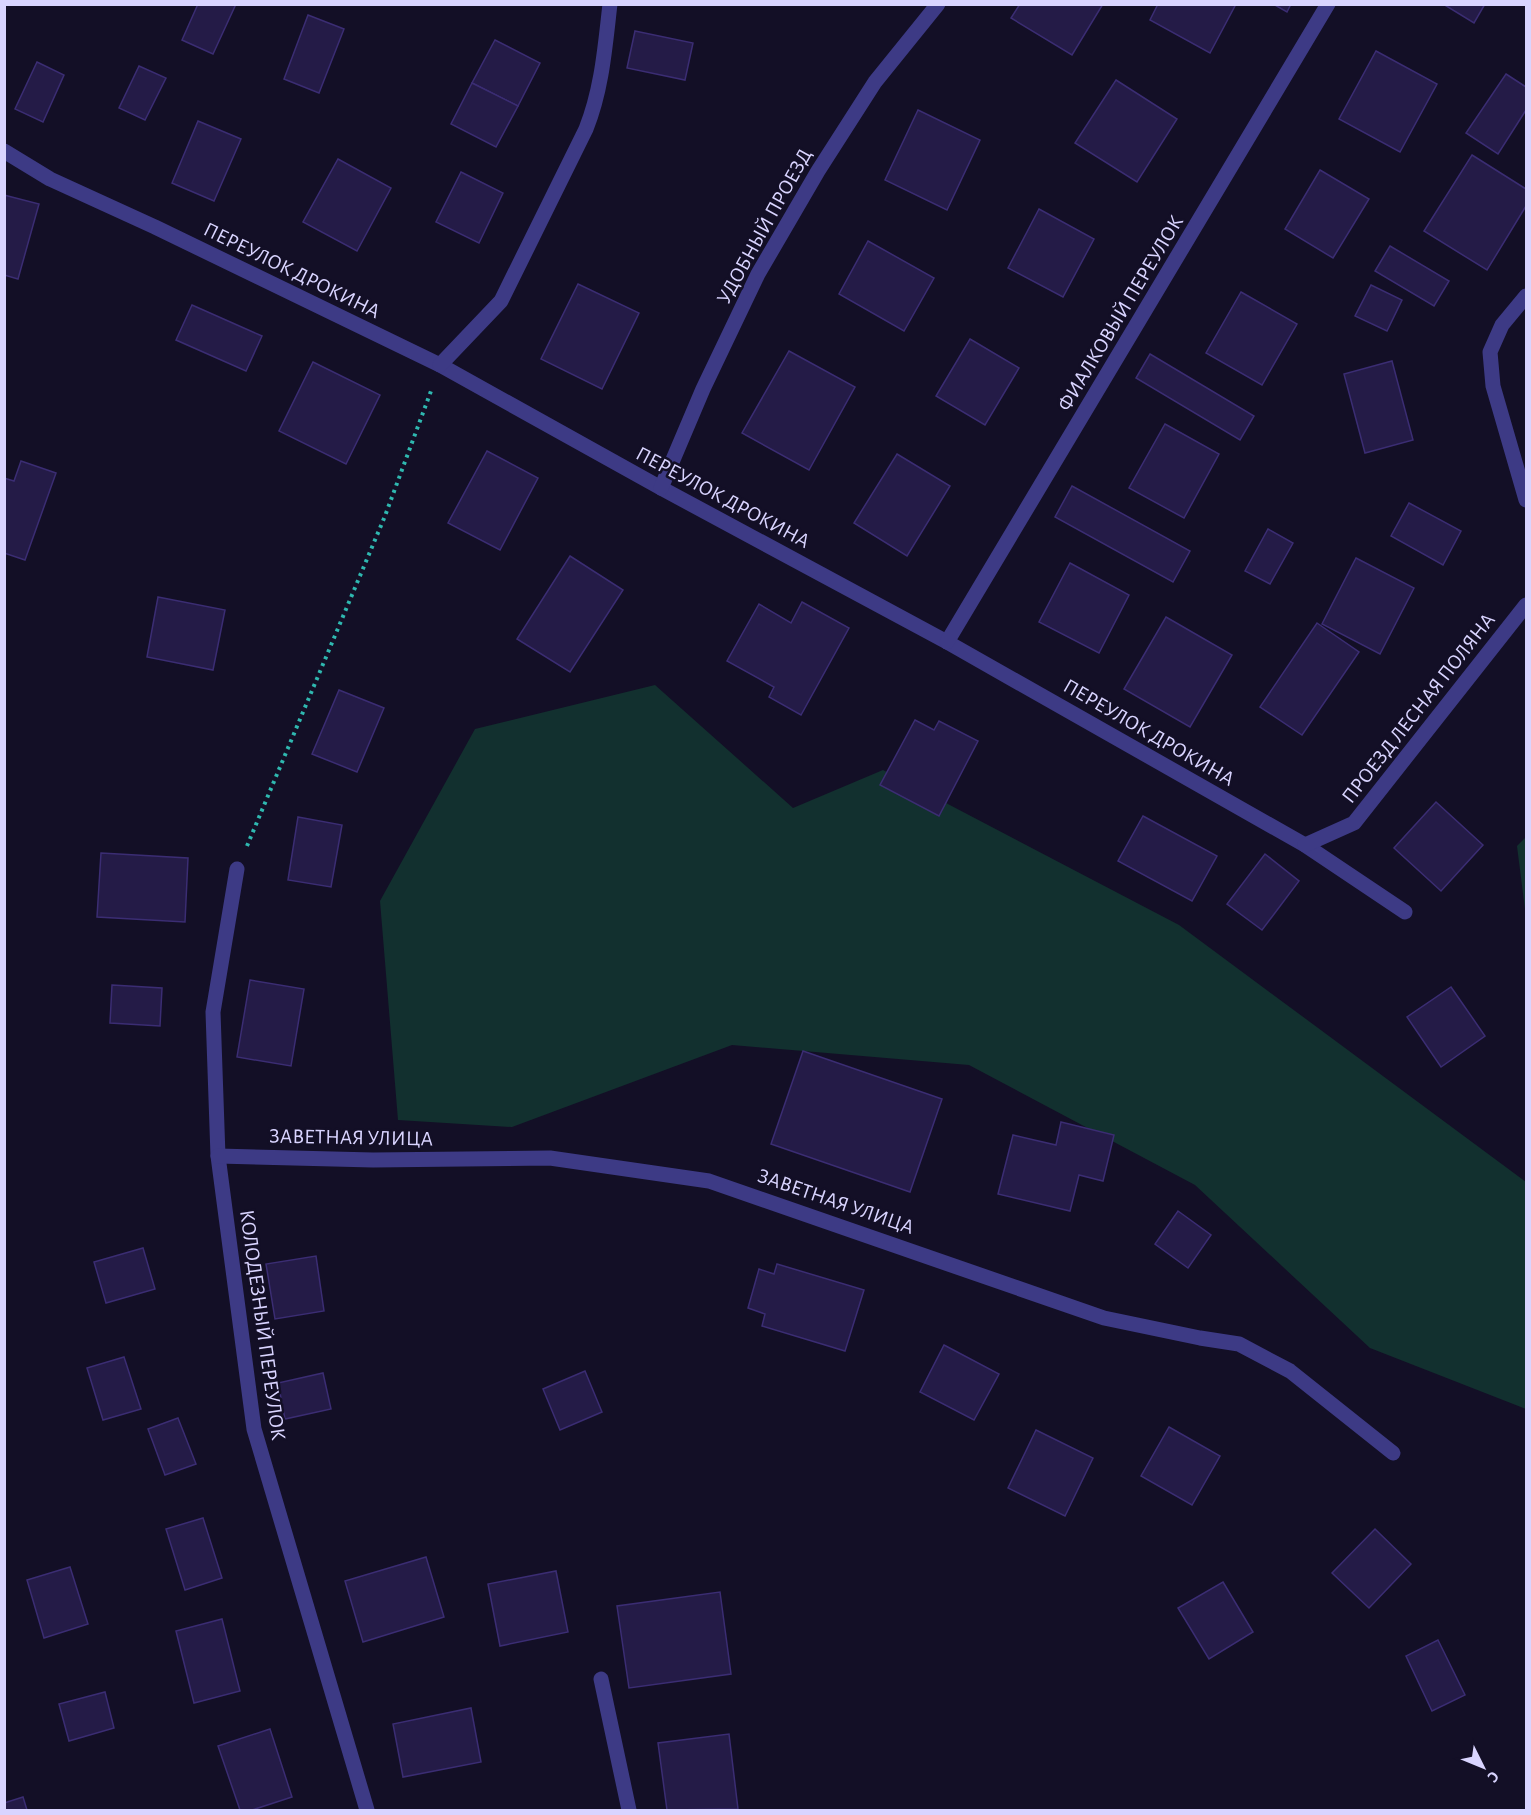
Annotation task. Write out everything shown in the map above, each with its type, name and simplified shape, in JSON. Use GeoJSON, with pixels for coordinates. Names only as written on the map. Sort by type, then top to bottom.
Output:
{"type":"FeatureCollection","features":[{"type":"Feature","properties":{"kind":"street"},"geometry":{"type":"LineString","coordinates":[[440,365],[501,301],[586,129],[596,103],[605,54],[610,4]]}},
{"type":"Feature","properties":{"kind":"street","name":"УДОБНЫЙ ПРОЕЗД"},"geometry":{"type":"LineString","coordinates":[[661,488],[703,389],[770,253],[818,171],[875,82],[938,4]]}},
{"type":"Feature","properties":{"kind":"street","name":"ФИАЛКОВЫЙ ПЕРЕУЛОК"},"geometry":{"type":"LineString","coordinates":[[947,642],[1328,4]]}},
{"type":"Feature","properties":{"kind":"street","name":"ПЕРЕУЛОК ДРОКИНА"},"geometry":{"type":"LineString","coordinates":[[4,151],[50,179],[155,227],[440,365],[661,488],[947,642],[1305,845],[1405,912]]}},
{"type":"Feature","properties":{"kind":"street"},"geometry":{"type":"LineString","coordinates":[[1527,296],[1502,325],[1490,351],[1494,387],[1527,500]]}},
{"type":"Feature","properties":{"kind":"street","name":"ПРОЕЗД ЛЕСНАЯ ПОЛЯНА"},"geometry":{"type":"LineString","coordinates":[[1305,845],[1354,823],[1527,605]]}},
{"type":"Feature","properties":{"kind":"street","name":"КОЛОДЕЗНЫЙ ПЕРЕУЛОК"},"geometry":{"type":"LineString","coordinates":[[237,869],[213,1012],[218,1156],[254,1429],[367,1810]]}},
{"type":"Feature","properties":{"kind":"street","name":"ЗАВЕТНАЯ УЛИЦА"},"geometry":{"type":"LineString","coordinates":[[218,1156],[373,1160],[550,1158],[709,1181],[1104,1318],[1239,1344],[1290,1371],[1394,1453]]}},
{"type":"Feature","properties":{"kind":"street"},"geometry":{"type":"LineString","coordinates":[[601,1679],[629,1810]]}},
{"type":"Feature","properties":{"kind":"path"},"geometry":{"type":"LineString","coordinates":[[237,869],[385,516],[440,365]]}},
{"type":"Feature","properties":{"kind":"green space"},"geometry":{"type":"Polygon","coordinates":[[[655,685],[793,808],[883,770],[1179,925],[1526,1182],[1526,1409],[1370,1348],[1195,1185],[969,1065],[732,1045],[512,1127],[398,1120],[380,901],[475,729],[655,685]]]}},
{"type":"Feature","properties":{"kind":"green space"},"geometry":{"type":"Polygon","coordinates":[[[1526,837],[1526,917],[1517,846],[1526,837]]]}},
{"type":"Feature","properties":{"kind":"building"},"geometry":{"type":"Polygon","coordinates":[[[198,4],[236,4],[213,54],[182,40],[198,4]]]}},
{"type":"Feature","properties":{"kind":"building"},"geometry":{"type":"Polygon","coordinates":[[[1020,4],[1103,4],[1072,55],[1011,18],[1020,4]]]}},
{"type":"Feature","properties":{"kind":"building"},"geometry":{"type":"Polygon","coordinates":[[[1158,4],[1236,4],[1210,53],[1150,20],[1158,4]]]}},
{"type":"Feature","properties":{"kind":"building"},"geometry":{"type":"Polygon","coordinates":[[[1273,4],[1291,4],[1287,12],[1273,4]]]}},
{"type":"Feature","properties":{"kind":"building"},"geometry":{"type":"Polygon","coordinates":[[[1443,4],[1485,4],[1474,23],[1443,4]]]}},
{"type":"Feature","properties":{"kind":"building"},"geometry":{"type":"Polygon","coordinates":[[[308,15],[344,29],[319,93],[284,79],[308,15]]]}},
{"type":"Feature","properties":{"kind":"building"},"geometry":{"type":"Polygon","coordinates":[[[635,31],[693,43],[685,80],[627,68],[635,31]]]}},
{"type":"Feature","properties":{"kind":"building"},"geometry":{"type":"Polygon","coordinates":[[[495,40],[540,63],[518,106],[472,83],[495,40]]]}},
{"type":"Feature","properties":{"kind":"building"},"geometry":{"type":"Polygon","coordinates":[[[1376,51],[1437,84],[1400,152],[1339,119],[1376,51]]]}},
{"type":"Feature","properties":{"kind":"building"},"geometry":{"type":"Polygon","coordinates":[[[37,62],[64,75],[43,122],[15,109],[37,62]]]}},
{"type":"Feature","properties":{"kind":"building"},"geometry":{"type":"Polygon","coordinates":[[[139,66],[166,78],[145,120],[119,108],[139,66]]]}},
{"type":"Feature","properties":{"kind":"building"},"geometry":{"type":"Polygon","coordinates":[[[1506,74],[1526,87],[1526,110],[1498,154],[1466,133],[1506,74]]]}},
{"type":"Feature","properties":{"kind":"building"},"geometry":{"type":"Polygon","coordinates":[[[1116,80],[1177,119],[1137,182],[1075,143],[1116,80]]]}},
{"type":"Feature","properties":{"kind":"building"},"geometry":{"type":"Polygon","coordinates":[[[472,83],[518,106],[496,147],[451,124],[472,83]]]}},
{"type":"Feature","properties":{"kind":"building"},"geometry":{"type":"Polygon","coordinates":[[[918,110],[980,140],[947,210],[885,180],[918,110]]]}},
{"type":"Feature","properties":{"kind":"building"},"geometry":{"type":"Polygon","coordinates":[[[198,121],[241,139],[214,201],[172,183],[198,121]]]}},
{"type":"Feature","properties":{"kind":"building"},"geometry":{"type":"Polygon","coordinates":[[[1472,155],[1526,189],[1526,206],[1487,270],[1424,231],[1472,155]]]}},
{"type":"Feature","properties":{"kind":"building"},"geometry":{"type":"Polygon","coordinates":[[[338,159],[391,188],[357,251],[303,222],[338,159]]]}},
{"type":"Feature","properties":{"kind":"building"},"geometry":{"type":"Polygon","coordinates":[[[1320,170],[1369,199],[1333,258],[1285,229],[1320,170]]]}},
{"type":"Feature","properties":{"kind":"building"},"geometry":{"type":"Polygon","coordinates":[[[461,172],[503,193],[479,243],[436,222],[461,172]]]}},
{"type":"Feature","properties":{"kind":"building"},"geometry":{"type":"Polygon","coordinates":[[[4,195],[39,204],[18,279],[4,275],[4,195]]]}},
{"type":"Feature","properties":{"kind":"building"},"geometry":{"type":"Polygon","coordinates":[[[1039,209],[1094,239],[1063,297],[1008,268],[1039,209]]]}},
{"type":"Feature","properties":{"kind":"building"},"geometry":{"type":"Polygon","coordinates":[[[868,241],[934,278],[904,331],[839,294],[868,241]]]}},
{"type":"Feature","properties":{"kind":"building"},"geometry":{"type":"Polygon","coordinates":[[[1390,246],[1449,281],[1434,306],[1375,271],[1390,246]]]}},
{"type":"Feature","properties":{"kind":"building"},"geometry":{"type":"Polygon","coordinates":[[[578,284],[639,313],[602,389],[541,359],[578,284]]]}},
{"type":"Feature","properties":{"kind":"building"},"geometry":{"type":"Polygon","coordinates":[[[1371,285],[1402,300],[1387,331],[1355,316],[1371,285]]]}},
{"type":"Feature","properties":{"kind":"building"},"geometry":{"type":"Polygon","coordinates":[[[1241,292],[1297,324],[1262,385],[1206,353],[1241,292]]]}},
{"type":"Feature","properties":{"kind":"building"},"geometry":{"type":"Polygon","coordinates":[[[192,305],[262,336],[246,371],[176,340],[192,305]]]}},
{"type":"Feature","properties":{"kind":"building"},"geometry":{"type":"Polygon","coordinates":[[[970,339],[1019,368],[985,425],[936,396],[970,339]]]}},
{"type":"Feature","properties":{"kind":"building"},"geometry":{"type":"Polygon","coordinates":[[[789,351],[855,387],[809,470],[742,433],[789,351]]]}},
{"type":"Feature","properties":{"kind":"building"},"geometry":{"type":"Polygon","coordinates":[[[1150,354],[1254,416],[1240,440],[1136,378],[1150,354]]]}},
{"type":"Feature","properties":{"kind":"building"},"geometry":{"type":"Polygon","coordinates":[[[1392,361],[1413,440],[1365,453],[1344,374],[1392,361]]]}},
{"type":"Feature","properties":{"kind":"building"},"geometry":{"type":"Polygon","coordinates":[[[313,362],[380,395],[346,464],[279,431],[313,362]]]}},
{"type":"Feature","properties":{"kind":"building"},"geometry":{"type":"Polygon","coordinates":[[[1165,424],[1219,454],[1184,518],[1129,488],[1165,424]]]}},
{"type":"Feature","properties":{"kind":"building"},"geometry":{"type":"Polygon","coordinates":[[[487,451],[538,478],[500,550],[448,523],[487,451]]]}},
{"type":"Feature","properties":{"kind":"building"},"geometry":{"type":"Polygon","coordinates":[[[897,454],[950,486],[907,556],[854,523],[897,454]]]}},
{"type":"Feature","properties":{"kind":"building"},"geometry":{"type":"Polygon","coordinates":[[[21,461],[56,473],[25,560],[4,553],[4,478],[14,481],[21,461]]]}},
{"type":"Feature","properties":{"kind":"building"},"geometry":{"type":"Polygon","coordinates":[[[1072,486],[1190,551],[1173,582],[1055,517],[1072,486]]]}},
{"type":"Feature","properties":{"kind":"building"},"geometry":{"type":"Polygon","coordinates":[[[1409,503],[1461,531],[1443,565],[1391,536],[1409,503]]]}},
{"type":"Feature","properties":{"kind":"building"},"geometry":{"type":"Polygon","coordinates":[[[1268,529],[1293,543],[1270,584],[1245,571],[1268,529]]]}},
{"type":"Feature","properties":{"kind":"building"},"geometry":{"type":"Polygon","coordinates":[[[570,556],[623,590],[570,672],[517,639],[570,556]]]}},
{"type":"Feature","properties":{"kind":"building"},"geometry":{"type":"Polygon","coordinates":[[[1356,558],[1414,588],[1380,654],[1322,624],[1356,558]]]}},
{"type":"Feature","properties":{"kind":"building"},"geometry":{"type":"Polygon","coordinates":[[[1070,563],[1129,595],[1099,653],[1039,622],[1070,563]]]}},
{"type":"Feature","properties":{"kind":"building"},"geometry":{"type":"Polygon","coordinates":[[[158,597],[225,610],[213,670],[147,657],[158,597]]]}},
{"type":"Feature","properties":{"kind":"building"},"geometry":{"type":"Polygon","coordinates":[[[802,602],[849,628],[801,715],[769,697],[774,687],[727,661],[759,604],[791,623],[802,602]]]}},
{"type":"Feature","properties":{"kind":"building"},"geometry":{"type":"Polygon","coordinates":[[[1166,617],[1232,655],[1190,727],[1124,689],[1166,617]]]}},
{"type":"Feature","properties":{"kind":"building"},"geometry":{"type":"Polygon","coordinates":[[[1317,623],[1359,652],[1302,735],[1260,707],[1317,623]]]}},
{"type":"Feature","properties":{"kind":"building"},"geometry":{"type":"Polygon","coordinates":[[[339,690],[384,708],[357,772],[312,754],[339,690]]]}},
{"type":"Feature","properties":{"kind":"building"},"geometry":{"type":"Polygon","coordinates":[[[915,720],[934,730],[939,721],[978,741],[939,816],[880,785],[915,720]]]}},
{"type":"Feature","properties":{"kind":"building"},"geometry":{"type":"Polygon","coordinates":[[[1436,802],[1483,845],[1441,891],[1394,848],[1436,802]]]}},
{"type":"Feature","properties":{"kind":"building"},"geometry":{"type":"Polygon","coordinates":[[[1143,816],[1217,856],[1192,901],[1118,861],[1143,816]]]}},
{"type":"Feature","properties":{"kind":"building"},"geometry":{"type":"Polygon","coordinates":[[[298,817],[342,825],[331,887],[288,880],[298,817]]]}},
{"type":"Feature","properties":{"kind":"building"},"geometry":{"type":"Polygon","coordinates":[[[101,853],[188,858],[185,922],[97,917],[101,853]]]}},
{"type":"Feature","properties":{"kind":"building"},"geometry":{"type":"Polygon","coordinates":[[[1265,854],[1299,881],[1262,930],[1227,904],[1265,854]]]}},
{"type":"Feature","properties":{"kind":"building"},"geometry":{"type":"Polygon","coordinates":[[[250,980],[304,989],[291,1066],[237,1057],[250,980]]]}},
{"type":"Feature","properties":{"kind":"building"},"geometry":{"type":"Polygon","coordinates":[[[112,985],[162,988],[160,1026],[110,1023],[112,985]]]}},
{"type":"Feature","properties":{"kind":"building"},"geometry":{"type":"Polygon","coordinates":[[[1451,987],[1485,1036],[1441,1067],[1407,1017],[1451,987]]]}},
{"type":"Feature","properties":{"kind":"building"},"geometry":{"type":"Polygon","coordinates":[[[803,1051],[942,1099],[910,1192],[771,1144],[803,1051]]]}},
{"type":"Feature","properties":{"kind":"building"},"geometry":{"type":"Polygon","coordinates":[[[1061,1122],[1114,1135],[1103,1181],[1079,1175],[1070,1211],[998,1194],[1013,1135],[1056,1145],[1061,1122]]]}},
{"type":"Feature","properties":{"kind":"building"},"geometry":{"type":"Polygon","coordinates":[[[1178,1211],[1211,1235],[1188,1268],[1155,1244],[1178,1211]]]}},
{"type":"Feature","properties":{"kind":"building"},"geometry":{"type":"Polygon","coordinates":[[[143,1248],[155,1289],[106,1303],[94,1262],[143,1248]]]}},
{"type":"Feature","properties":{"kind":"building"},"geometry":{"type":"Polygon","coordinates":[[[316,1256],[324,1311],[275,1319],[266,1264],[316,1256]]]}},
{"type":"Feature","properties":{"kind":"building"},"geometry":{"type":"Polygon","coordinates":[[[777,1264],[864,1290],[845,1351],[762,1326],[765,1314],[748,1308],[759,1269],[774,1274],[777,1264]]]}},
{"type":"Feature","properties":{"kind":"building"},"geometry":{"type":"Polygon","coordinates":[[[944,1345],[999,1374],[974,1420],[920,1392],[944,1345]]]}},
{"type":"Feature","properties":{"kind":"building"},"geometry":{"type":"Polygon","coordinates":[[[124,1357],[141,1409],[103,1420],[87,1368],[124,1357]]]}},
{"type":"Feature","properties":{"kind":"building"},"geometry":{"type":"Polygon","coordinates":[[[585,1371],[602,1412],[560,1430],[543,1389],[585,1371]]]}},
{"type":"Feature","properties":{"kind":"building"},"geometry":{"type":"Polygon","coordinates":[[[323,1373],[331,1409],[285,1419],[278,1383],[323,1373]]]}},
{"type":"Feature","properties":{"kind":"building"},"geometry":{"type":"Polygon","coordinates":[[[178,1418],[196,1464],[165,1475],[148,1429],[178,1418]]]}},
{"type":"Feature","properties":{"kind":"building"},"geometry":{"type":"Polygon","coordinates":[[[1169,1427],[1220,1456],[1192,1505],[1141,1476],[1169,1427]]]}},
{"type":"Feature","properties":{"kind":"building"},"geometry":{"type":"Polygon","coordinates":[[[1036,1430],[1093,1458],[1065,1516],[1008,1488],[1036,1430]]]}},
{"type":"Feature","properties":{"kind":"building"},"geometry":{"type":"Polygon","coordinates":[[[203,1518],[222,1578],[185,1590],[166,1529],[203,1518]]]}},
{"type":"Feature","properties":{"kind":"building"},"geometry":{"type":"Polygon","coordinates":[[[1375,1529],[1411,1564],[1369,1608],[1332,1573],[1375,1529]]]}},
{"type":"Feature","properties":{"kind":"building"},"geometry":{"type":"Polygon","coordinates":[[[426,1557],[444,1617],[363,1642],[345,1581],[426,1557]]]}},
{"type":"Feature","properties":{"kind":"building"},"geometry":{"type":"Polygon","coordinates":[[[70,1567],[88,1624],[44,1638],[27,1580],[70,1567]]]}},
{"type":"Feature","properties":{"kind":"building"},"geometry":{"type":"Polygon","coordinates":[[[556,1571],[568,1632],[500,1646],[488,1584],[556,1571]]]}},
{"type":"Feature","properties":{"kind":"building"},"geometry":{"type":"Polygon","coordinates":[[[1223,1582],[1253,1632],[1209,1659],[1178,1608],[1223,1582]]]}},
{"type":"Feature","properties":{"kind":"building"},"geometry":{"type":"Polygon","coordinates":[[[720,1592],[731,1674],[629,1688],[617,1606],[720,1592]]]}},
{"type":"Feature","properties":{"kind":"building"},"geometry":{"type":"Polygon","coordinates":[[[222,1619],[240,1691],[194,1703],[176,1631],[222,1619]]]}},
{"type":"Feature","properties":{"kind":"building"},"geometry":{"type":"Polygon","coordinates":[[[1438,1640],[1465,1695],[1432,1711],[1406,1656],[1438,1640]]]}},
{"type":"Feature","properties":{"kind":"building"},"geometry":{"type":"Polygon","coordinates":[[[105,1692],[114,1728],[69,1741],[59,1704],[105,1692]]]}},
{"type":"Feature","properties":{"kind":"building"},"geometry":{"type":"Polygon","coordinates":[[[471,1708],[481,1762],[403,1777],[393,1724],[471,1708]]]}},
{"type":"Feature","properties":{"kind":"building"},"geometry":{"type":"Polygon","coordinates":[[[270,1729],[292,1797],[252,1810],[240,1810],[218,1746],[270,1729]]]}},
{"type":"Feature","properties":{"kind":"building"},"geometry":{"type":"Polygon","coordinates":[[[729,1734],[738,1809],[667,1810],[658,1743],[729,1734]]]}},
{"type":"Feature","properties":{"kind":"building"},"geometry":{"type":"Polygon","coordinates":[[[23,1797],[27,1810],[4,1810],[4,1803],[23,1797]]]}}]}
